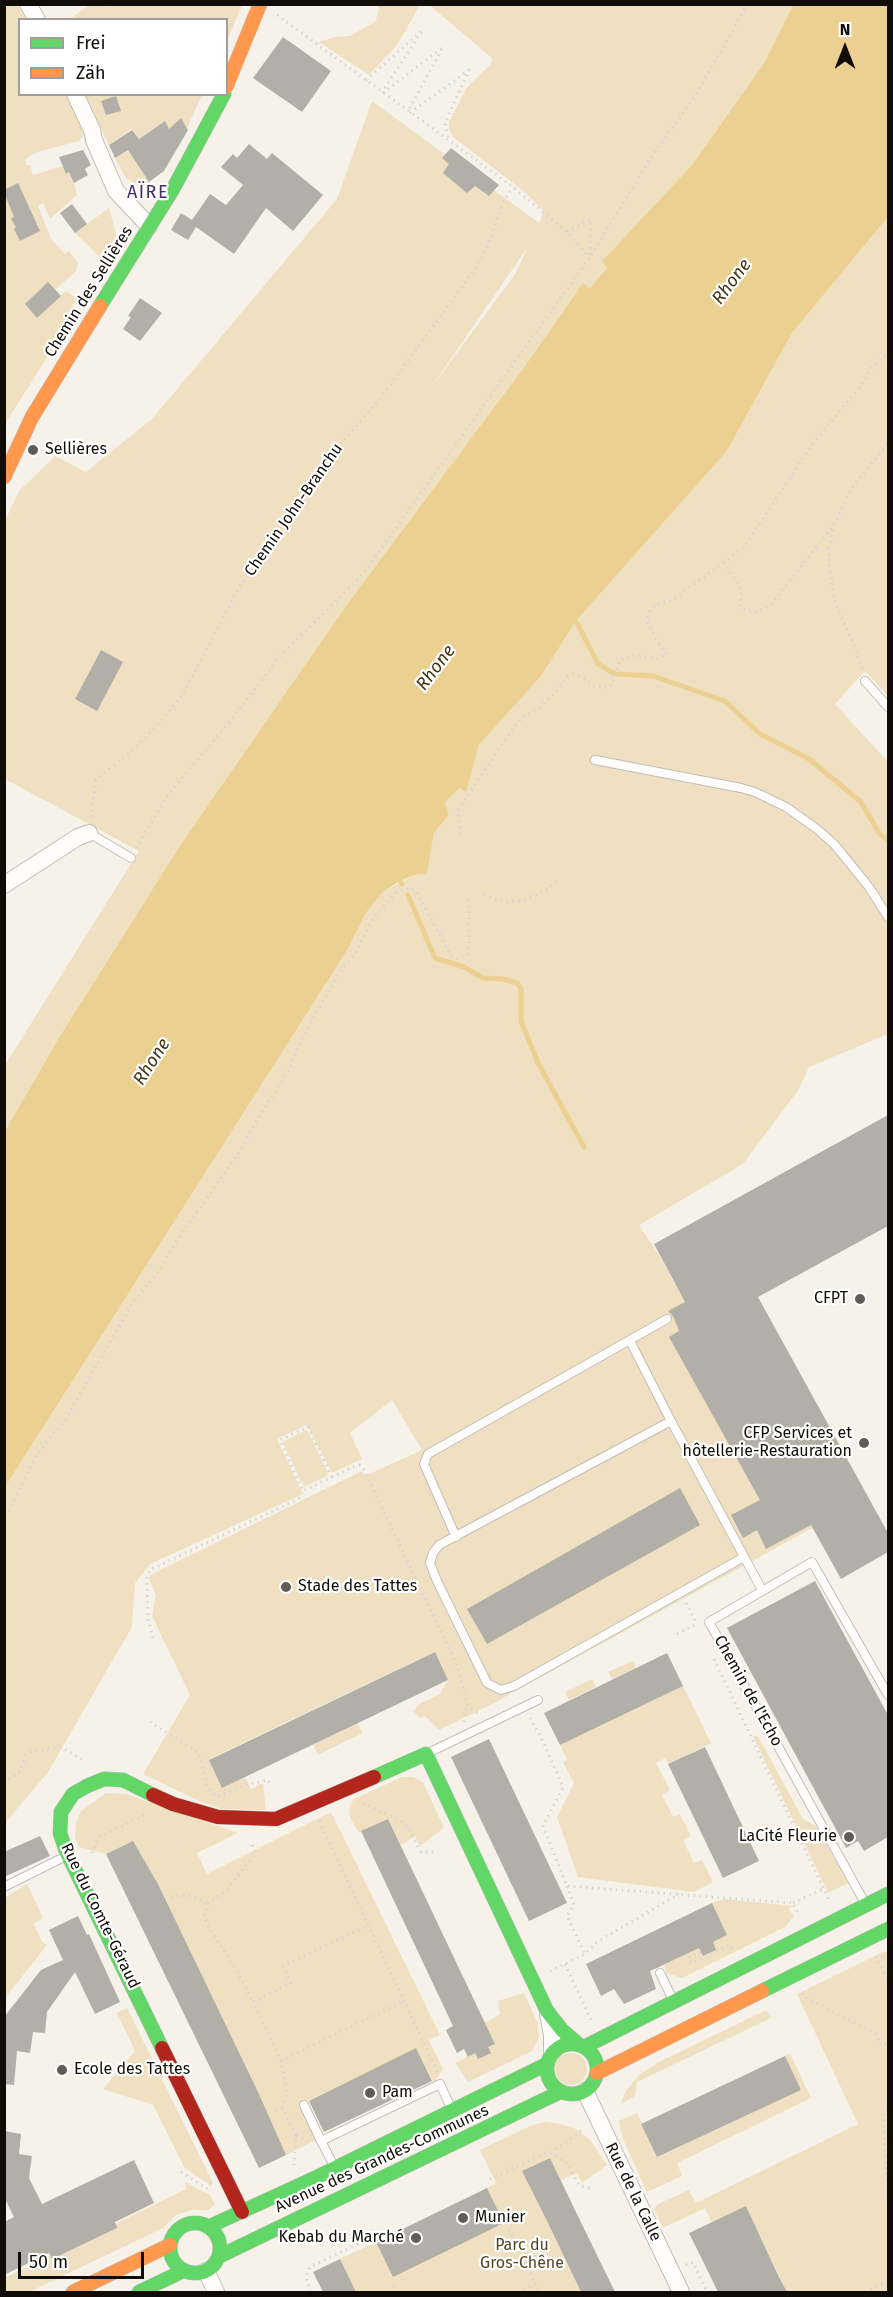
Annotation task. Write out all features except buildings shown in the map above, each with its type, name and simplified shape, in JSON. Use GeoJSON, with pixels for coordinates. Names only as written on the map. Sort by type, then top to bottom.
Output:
{"type":"FeatureCollection","features":[{"type":"Feature","properties":{"kind":"street"},"geometry":{"type":"LineString","coordinates":[[28,4],[36,18]]}},
{"type":"Feature","properties":{"kind":"street"},"geometry":{"type":"LineString","coordinates":[[228,82],[260,4]]}},
{"type":"Feature","properties":{"kind":"street"},"geometry":{"type":"LineString","coordinates":[[76,96],[93,130],[94,140],[116,191],[149,226]]}},
{"type":"Feature","properties":{"kind":"street","name":"Chemin des Sellières"},"geometry":{"type":"LineString","coordinates":[[4,477],[10,456],[52,381],[173,189],[223,96]]}},
{"type":"Feature","properties":{"kind":"street"},"geometry":{"type":"LineString","coordinates":[[4,885],[78,837],[89,833]]}},
{"type":"Feature","properties":{"kind":"street"},"geometry":{"type":"LineString","coordinates":[[426,1754],[547,2011],[562,2030],[596,2060],[597,2073],[585,2091],[570,2095],[560,2092],[548,2080],[552,2035],[547,2011]]}},
{"type":"Feature","properties":{"kind":"street","name":"Rue du Comte-Géraud"},"geometry":{"type":"LineString","coordinates":[[242,2212],[69,1855],[60,1833],[61,1812],[73,1794],[104,1779],[123,1780],[173,1804],[218,1817],[276,1819],[426,1754]]}},
{"type":"Feature","properties":{"kind":"street"},"geometry":{"type":"LineString","coordinates":[[549,2059],[566,2044],[581,2046],[675,2003],[888,1894]]}},
{"type":"Feature","properties":{"kind":"street"},"geometry":{"type":"LineString","coordinates":[[597,2073],[888,1929]]}},
{"type":"Feature","properties":{"kind":"street","name":"Avenue des Grandes-Communes"},"geometry":{"type":"LineString","coordinates":[[208,2227],[452,2111],[549,2059]]}},
{"type":"Feature","properties":{"kind":"street","name":"Rue de la Calle"},"geometry":{"type":"LineString","coordinates":[[585,2091],[681,2292]]}},
{"type":"Feature","properties":{"kind":"street","name":"Avenue des Grandes-Communes"},"geometry":{"type":"LineString","coordinates":[[220,2256],[560,2092]]}},
{"type":"Feature","properties":{"kind":"street"},"geometry":{"type":"LineString","coordinates":[[139,2292],[183,2271],[197,2274],[215,2265],[220,2256],[219,2239],[208,2227],[196,2223],[184,2226],[175,2234],[170,2245],[172,2257],[183,2271]]}},
{"type":"Feature","properties":{"kind":"street"},"geometry":{"type":"LineString","coordinates":[[73,2292],[170,2245]]}},
{"type":"Feature","properties":{"kind":"street"},"geometry":{"type":"LineString","coordinates":[[206,2271],[216,2292]]}},
{"type":"Feature","properties":{"kind":"lane"},"geometry":{"type":"LineString","coordinates":[[865,681],[888,707]]}},
{"type":"Feature","properties":{"kind":"lane"},"geometry":{"type":"LineString","coordinates":[[595,760],[741,788],[786,807],[834,844],[869,887],[888,917]]}},
{"type":"Feature","properties":{"kind":"lane"},"geometry":{"type":"LineString","coordinates":[[89,833],[130,858]]}},
{"type":"Feature","properties":{"kind":"lane"},"geometry":{"type":"LineString","coordinates":[[456,1537],[424,1464],[428,1454],[667,1319]]}},
{"type":"Feature","properties":{"kind":"lane"},"geometry":{"type":"LineString","coordinates":[[630,1341],[762,1590]]}},
{"type":"Feature","properties":{"kind":"lane"},"geometry":{"type":"LineString","coordinates":[[671,1420],[435,1549],[431,1557],[432,1569],[487,1683],[501,1690],[514,1686],[744,1557]]}},
{"type":"Feature","properties":{"kind":"lane","name":"Chemin de l'Echo"},"geometry":{"type":"LineString","coordinates":[[866,1905],[709,1622],[812,1562],[888,1695]]}},
{"type":"Feature","properties":{"kind":"lane"},"geometry":{"type":"LineString","coordinates":[[426,1754],[538,1700]]}},
{"type":"Feature","properties":{"kind":"lane"},"geometry":{"type":"LineString","coordinates":[[4,1887],[69,1855]]}},
{"type":"Feature","properties":{"kind":"lane"},"geometry":{"type":"LineString","coordinates":[[660,1973],[675,2003]]}},
{"type":"Feature","properties":{"kind":"lane"},"geometry":{"type":"LineString","coordinates":[[321,2141],[440,2084],[452,2111]]}},
{"type":"Feature","properties":{"kind":"lane"},"geometry":{"type":"LineString","coordinates":[[304,2105],[335,2168]]}},
{"type":"Feature","properties":{"kind":"path"},"geometry":{"type":"LineString","coordinates":[[130,858],[170,792],[228,724],[281,655],[360,578],[590,257],[651,158],[696,94],[748,4]]}},
{"type":"Feature","properties":{"kind":"path"},"geometry":{"type":"LineString","coordinates":[[273,12],[513,187],[567,232],[590,257]]}},
{"type":"Feature","properties":{"kind":"path"},"geometry":{"type":"LineString","coordinates":[[366,80],[423,30],[382,92]]}},
{"type":"Feature","properties":{"kind":"path"},"geometry":{"type":"LineString","coordinates":[[382,92],[443,48],[409,112]]}},
{"type":"Feature","properties":{"kind":"path"},"geometry":{"type":"LineString","coordinates":[[409,112],[469,70],[445,123],[449,140]]}},
{"type":"Feature","properties":{"kind":"path","name":"Chemin John-Branchu"},"geometry":{"type":"LineString","coordinates":[[89,833],[96,780],[134,749],[182,696],[238,589],[291,518],[315,478],[341,443],[380,399],[470,276],[486,251],[503,202],[513,187]]}},
{"type":"Feature","properties":{"kind":"path"},"geometry":{"type":"LineString","coordinates":[[567,232],[591,220],[590,257]]}},
{"type":"Feature","properties":{"kind":"path"},"geometry":{"type":"LineString","coordinates":[[460,834],[458,810],[509,734],[522,718],[541,706],[568,676],[574,674],[594,686],[608,688],[612,684],[620,660],[634,656],[659,659],[667,654],[655,638],[647,619],[650,611],[656,604],[672,601],[745,546],[822,431],[860,387],[872,367],[888,353]]}},
{"type":"Feature","properties":{"kind":"path"},"geometry":{"type":"LineString","coordinates":[[724,562],[742,591],[741,608],[756,612],[770,606],[834,525],[852,489],[888,443]]}},
{"type":"Feature","properties":{"kind":"path"},"geometry":{"type":"LineString","coordinates":[[834,525],[829,548],[830,576],[837,609],[856,650],[865,681]]}},
{"type":"Feature","properties":{"kind":"path"},"geometry":{"type":"LineString","coordinates":[[484,894],[507,902],[524,900],[545,891],[558,880]]}},
{"type":"Feature","properties":{"kind":"path"},"geometry":{"type":"LineString","coordinates":[[4,1515],[11,1507],[35,1458],[52,1434],[63,1424],[134,1302],[156,1275],[177,1239],[240,1151],[261,1113],[290,1069],[297,1048],[339,973],[354,955],[374,917],[397,892],[409,888],[416,891],[451,956],[457,959],[468,954],[469,896]]}},
{"type":"Feature","properties":{"kind":"path"},"geometry":{"type":"LineString","coordinates":[[332,1477],[308,1427],[280,1440],[303,1491],[360,1465],[364,1470],[457,1665],[467,1703],[472,1710],[484,1716],[499,1719]]}},
{"type":"Feature","properties":{"kind":"path"},"geometry":{"type":"LineString","coordinates":[[153,1638],[148,1619],[147,1577],[150,1570],[303,1496]]}},
{"type":"Feature","properties":{"kind":"path"},"geometry":{"type":"LineString","coordinates":[[677,1634],[697,1624]]}},
{"type":"Feature","properties":{"kind":"path"},"geometry":{"type":"LineString","coordinates":[[524,1707],[541,1737],[563,1787],[543,1826],[574,1905],[567,1916],[585,1954]]}},
{"type":"Feature","properties":{"kind":"path"},"geometry":{"type":"LineString","coordinates":[[150,1722],[199,1754],[207,1786],[217,1796]]}},
{"type":"Feature","properties":{"kind":"path"},"geometry":{"type":"LineString","coordinates":[[4,1783],[20,1770],[26,1755],[31,1752],[60,1747],[82,1759]]}},
{"type":"Feature","properties":{"kind":"path"},"geometry":{"type":"LineString","coordinates":[[202,1813],[204,1806],[217,1796],[268,1780],[270,1785]]}},
{"type":"Feature","properties":{"kind":"path"},"geometry":{"type":"LineString","coordinates":[[361,1803],[401,1821],[408,1828],[421,1852],[436,1852]]}},
{"type":"Feature","properties":{"kind":"path"},"geometry":{"type":"LineString","coordinates":[[92,1853],[98,1838],[152,1812]]}},
{"type":"Feature","properties":{"kind":"path"},"geometry":{"type":"LineString","coordinates":[[316,1814],[438,2073],[440,2084]]}},
{"type":"Feature","properties":{"kind":"path"},"geometry":{"type":"LineString","coordinates":[[252,1845],[256,1853],[226,1890],[209,1903],[204,1916],[237,1971],[281,2061],[287,2093],[282,2108],[276,2111]]}},
{"type":"Feature","properties":{"kind":"path"},"geometry":{"type":"LineString","coordinates":[[567,1886],[794,1903],[823,1889]]}},
{"type":"Feature","properties":{"kind":"path"},"geometry":{"type":"LineString","coordinates":[[550,1971],[585,1954],[597,1942],[679,1894]]}},
{"type":"Feature","properties":{"kind":"path"},"geometry":{"type":"LineString","coordinates":[[171,1897],[188,1895],[209,1903]]}},
{"type":"Feature","properties":{"kind":"path"},"geometry":{"type":"LineString","coordinates":[[794,1903],[804,1923]]}},
{"type":"Feature","properties":{"kind":"path"},"geometry":{"type":"LineString","coordinates":[[253,2002],[291,1983],[283,1966],[367,1926]]}},
{"type":"Feature","properties":{"kind":"path"},"geometry":{"type":"LineString","coordinates":[[701,1952],[688,1958],[691,1963],[730,1945],[733,1950],[723,1955]]}},
{"type":"Feature","properties":{"kind":"path"},"geometry":{"type":"LineString","coordinates":[[874,1950],[888,1981]]}},
{"type":"Feature","properties":{"kind":"path"},"geometry":{"type":"LineString","coordinates":[[711,1954],[713,1960]]}},
{"type":"Feature","properties":{"kind":"path"},"geometry":{"type":"LineString","coordinates":[[565,1964],[594,2026]]}},
{"type":"Feature","properties":{"kind":"path"},"geometry":{"type":"LineString","coordinates":[[800,1987],[804,1997],[876,2034],[881,2046],[888,2043]]}},
{"type":"Feature","properties":{"kind":"path"},"geometry":{"type":"LineString","coordinates":[[281,2061],[403,2001]]}},
{"type":"Feature","properties":{"kind":"path"},"geometry":{"type":"LineString","coordinates":[[282,2108],[296,2136],[294,2172]]}},
{"type":"Feature","properties":{"kind":"path"},"geometry":{"type":"LineString","coordinates":[[888,2111],[883,2113],[888,2202]]}},
{"type":"Feature","properties":{"kind":"path"},"geometry":{"type":"LineString","coordinates":[[551,2153],[582,2130]]}},
{"type":"Feature","properties":{"kind":"path"},"geometry":{"type":"LineString","coordinates":[[490,2179],[544,2153],[551,2153],[566,2163],[580,2186],[593,2189]]}},
{"type":"Feature","properties":{"kind":"path"},"geometry":{"type":"LineString","coordinates":[[181,2172],[216,2194]]}},
{"type":"Feature","properties":{"kind":"path"},"geometry":{"type":"LineString","coordinates":[[509,2230],[539,2292]]}},
{"type":"Feature","properties":{"kind":"path"},"geometry":{"type":"LineString","coordinates":[[310,2292],[306,2276],[310,2267],[368,2239]]}},
{"type":"Feature","properties":{"kind":"path"},"geometry":{"type":"LineString","coordinates":[[684,2266],[693,2262],[707,2292]]}},
{"type":"Feature","properties":{"kind":"path"},"geometry":{"type":"LineString","coordinates":[[865,2292],[888,2281]]}},
{"type":"Feature","properties":{"kind":"path"},"geometry":{"type":"LineString","coordinates":[[518,2292],[536,2284]]}},
{"type":"Feature","properties":{"kind":"path"},"geometry":{"type":"LineString","coordinates":[[394,2286],[398,2292]]}},
{"type":"Feature","properties":{"kind":"green space"},"geometry":{"type":"Polygon","coordinates":[[[16,4],[25,18],[18,18],[18,96],[69,96],[86,131],[79,141],[34,153],[25,160],[26,165],[30,165],[33,175],[63,166],[66,174],[69,172],[74,183],[77,195],[50,219],[43,203],[38,206],[51,239],[65,254],[69,251],[78,263],[76,271],[55,290],[60,296],[66,291],[77,299],[72,306],[75,313],[5,424],[4,5],[16,4]]]}},
{"type":"Feature","properties":{"kind":"green space"},"geometry":{"type":"Polygon","coordinates":[[[242,4],[228,39],[228,18],[71,18],[89,5],[107,7],[109,5],[242,4]]]}},
{"type":"Feature","properties":{"kind":"green space"},"geometry":{"type":"Polygon","coordinates":[[[378,5],[420,5],[397,45],[369,75],[319,42],[335,37],[350,36],[375,22],[379,10],[378,5]]]}},
{"type":"Feature","properties":{"kind":"green space"},"geometry":{"type":"Polygon","coordinates":[[[429,5],[793,5],[764,63],[692,165],[602,261],[607,268],[590,288],[583,283],[525,366],[348,603],[181,844],[60,1036],[5,1131],[5,1065],[139,851],[5,779],[5,521],[19,491],[55,456],[86,472],[152,419],[337,199],[372,101],[539,223],[544,211],[522,190],[453,137],[449,129],[449,122],[467,87],[491,64],[492,58],[429,5]],[[526,251],[428,392],[516,273],[526,251]]]}},
{"type":"Feature","properties":{"kind":"green space"},"geometry":{"type":"Polygon","coordinates":[[[85,96],[202,96],[187,128],[181,118],[169,129],[163,122],[139,139],[131,129],[109,145],[85,96]]]}},
{"type":"Feature","properties":{"kind":"green space"},"geometry":{"type":"Polygon","coordinates":[[[128,150],[149,182],[143,185],[126,178],[115,158],[128,150]]]}},
{"type":"Feature","properties":{"kind":"green space"},"geometry":{"type":"Polygon","coordinates":[[[109,208],[116,234],[115,245],[106,263],[75,233],[109,208]]]}},
{"type":"Feature","properties":{"kind":"green space"},"geometry":{"type":"Polygon","coordinates":[[[888,217],[888,696],[865,671],[835,704],[888,762],[888,1034],[809,1067],[799,1089],[743,1164],[639,1225],[657,1252],[812,1528],[492,1704],[439,1730],[425,1716],[420,1718],[413,1711],[421,1703],[440,1694],[448,1680],[434,1652],[209,1759],[222,1788],[245,1777],[251,1789],[263,1783],[266,1810],[222,1809],[197,1800],[143,1774],[190,1695],[152,1616],[156,1595],[149,1579],[150,1575],[362,1471],[365,1476],[422,1450],[392,1400],[350,1433],[362,1459],[332,1473],[307,1425],[277,1439],[303,1494],[150,1564],[135,1583],[132,1627],[48,1772],[5,1823],[5,1487],[346,952],[366,913],[383,892],[414,875],[427,874],[434,833],[449,815],[445,802],[460,788],[466,791],[479,745],[541,676],[576,621],[727,451],[792,333],[888,217]]]}},
{"type":"Feature","properties":{"kind":"green space"},"geometry":{"type":"Polygon","coordinates":[[[306,1430],[328,1473],[327,1476],[305,1486],[283,1443],[306,1430]]]}},
{"type":"Feature","properties":{"kind":"green space"},"geometry":{"type":"Polygon","coordinates":[[[633,1661],[636,1668],[612,1680],[608,1672],[633,1661]]]}},
{"type":"Feature","properties":{"kind":"green space"},"geometry":{"type":"Polygon","coordinates":[[[592,1679],[596,1687],[569,1700],[565,1692],[592,1679]]]}},
{"type":"Feature","properties":{"kind":"green space"},"geometry":{"type":"Polygon","coordinates":[[[683,1686],[711,1743],[668,1764],[665,1758],[656,1763],[670,1790],[662,1795],[673,1817],[680,1814],[691,1836],[683,1840],[694,1863],[702,1860],[713,1882],[694,1892],[578,1877],[557,1817],[574,1783],[563,1762],[567,1760],[560,1745],[683,1686]]]}},
{"type":"Feature","properties":{"kind":"green space"},"geometry":{"type":"Polygon","coordinates":[[[357,1723],[363,1733],[318,1755],[313,1745],[357,1723]]]}},
{"type":"Feature","properties":{"kind":"green space"},"geometry":{"type":"Polygon","coordinates":[[[753,1736],[758,1736],[803,1819],[816,1826],[848,1883],[828,1893],[753,1736]]]}},
{"type":"Feature","properties":{"kind":"green space"},"geometry":{"type":"Polygon","coordinates":[[[402,1777],[413,1777],[423,1782],[444,1828],[420,1846],[415,1836],[401,1845],[388,1819],[359,1833],[350,1817],[349,1807],[354,1799],[402,1777]]]}},
{"type":"Feature","properties":{"kind":"green space"},"geometry":{"type":"Polygon","coordinates":[[[106,1793],[126,1794],[238,1833],[197,1853],[207,1874],[331,1812],[440,2035],[429,2040],[443,2069],[434,2083],[416,2049],[306,2102],[322,2137],[286,2155],[158,1884],[133,1841],[106,1854],[79,1847],[75,1838],[76,1823],[81,1811],[106,1793]]]}},
{"type":"Feature","properties":{"kind":"green space"},"geometry":{"type":"Polygon","coordinates":[[[27,1884],[43,1918],[34,1924],[42,1942],[47,1945],[5,1998],[5,1898],[27,1884]]]}},
{"type":"Feature","properties":{"kind":"green space"},"geometry":{"type":"Polygon","coordinates":[[[724,1899],[794,1906],[788,1909],[794,1916],[785,1927],[682,1978],[667,1973],[664,1965],[727,1935],[712,1903],[724,1899]]]}},
{"type":"Feature","properties":{"kind":"green space"},"geometry":{"type":"Polygon","coordinates":[[[883,1952],[888,1952],[888,2292],[787,2292],[746,2207],[712,2223],[705,2208],[663,2228],[654,2209],[658,2204],[689,2190],[696,2203],[858,2124],[797,1994],[883,1952]]]}},
{"type":"Feature","properties":{"kind":"green space"},"geometry":{"type":"Polygon","coordinates":[[[524,1993],[538,2024],[539,2038],[532,2051],[468,2082],[455,2063],[495,2044],[485,2023],[500,2014],[498,2001],[524,1993]]]}},
{"type":"Feature","properties":{"kind":"green space"},"geometry":{"type":"Polygon","coordinates":[[[127,2008],[213,2183],[211,2186],[184,2167],[153,2105],[103,2089],[135,2051],[117,2013],[127,2008]]]}},
{"type":"Feature","properties":{"kind":"green space"},"geometry":{"type":"Polygon","coordinates":[[[766,2010],[771,2018],[637,2082],[635,2096],[621,2104],[625,2092],[638,2076],[657,2063],[766,2010]]]}},
{"type":"Feature","properties":{"kind":"green space"},"geometry":{"type":"Polygon","coordinates":[[[571,2053],[582,2058],[587,2069],[582,2080],[571,2085],[560,2080],[555,2069],[560,2058],[571,2053]]]}},
{"type":"Feature","properties":{"kind":"green space"},"geometry":{"type":"Polygon","coordinates":[[[790,2054],[811,2098],[677,2163],[682,2176],[647,2192],[623,2139],[619,2121],[637,2113],[657,2157],[801,2090],[785,2056],[790,2054]]]}},
{"type":"Feature","properties":{"kind":"green space","name":"Parc du Gros-Chêne"},"geometry":{"type":"Polygon","coordinates":[[[545,2122],[576,2129],[590,2140],[607,2165],[582,2183],[577,2173],[561,2180],[550,2158],[523,2171],[581,2292],[356,2292],[340,2259],[376,2242],[393,2276],[503,2223],[487,2188],[496,2183],[480,2150],[530,2126],[545,2122]]]}},
{"type":"Feature","properties":{"kind":"green space"},"geometry":{"type":"Polygon","coordinates":[[[185,2182],[210,2195],[215,2204],[209,2210],[191,2210],[176,2215],[163,2228],[29,2292],[5,2292],[5,2278],[186,2189],[185,2182]]]}},
{"type":"Feature","properties":{"kind":"water","name":"Rhone"},"geometry":{"type":"Polygon","coordinates":[[[793,5],[888,5],[888,217],[792,333],[727,451],[576,621],[541,676],[479,745],[466,792],[460,788],[445,802],[449,815],[434,833],[427,874],[414,875],[400,881],[383,892],[366,913],[346,952],[5,1487],[5,1131],[60,1036],[181,844],[348,603],[525,366],[583,283],[590,288],[607,268],[602,261],[692,165],[764,63],[793,5]]]}},
{"type":"Feature","properties":{"kind":"waterway"},"geometry":{"type":"LineString","coordinates":[[576,621],[598,664],[615,674],[653,676],[725,701],[760,734],[809,759],[861,802],[879,833],[888,841]]}},
{"type":"Feature","properties":{"kind":"waterway"},"geometry":{"type":"LineString","coordinates":[[408,895],[435,958],[464,967],[483,978],[503,979],[517,983],[521,988],[521,1021],[538,1063],[584,1147]]}},
{"type":"Feature","properties":{"kind":"traffic: fast"},"geometry":{"type":"LineString","coordinates":[[100,306],[173,189],[223,96]]}},
{"type":"Feature","properties":{"kind":"traffic: fast"},"geometry":{"type":"LineString","coordinates":[[374,1777],[426,1754],[547,2011],[562,2030],[578,2044]]}},
{"type":"Feature","properties":{"kind":"traffic: fast"},"geometry":{"type":"LineString","coordinates":[[153,1795],[123,1780],[104,1779],[73,1794],[61,1812],[60,1833],[66,1851],[162,2048]]}},
{"type":"Feature","properties":{"kind":"traffic: fast"},"geometry":{"type":"LineString","coordinates":[[584,2047],[888,1894]]}},
{"type":"Feature","properties":{"kind":"traffic: fast"},"geometry":{"type":"LineString","coordinates":[[762,1991],[888,1929]]}},
{"type":"Feature","properties":{"kind":"traffic: fast"},"geometry":{"type":"LineString","coordinates":[[567,2044],[577,2044],[590,2051],[597,2064],[597,2069],[597,2074],[590,2087],[577,2094],[567,2094],[558,2090],[551,2083],[547,2074],[547,2064],[551,2055],[558,2048],[567,2044]]}},
{"type":"Feature","properties":{"kind":"traffic: fast"},"geometry":{"type":"LineString","coordinates":[[208,2227],[317,2177],[547,2064]]}},
{"type":"Feature","properties":{"kind":"traffic: fast"},"geometry":{"type":"LineString","coordinates":[[220,2256],[560,2092]]}},
{"type":"Feature","properties":{"kind":"traffic: fast"},"geometry":{"type":"LineString","coordinates":[[190,2223],[200,2223],[213,2230],[220,2243],[220,2248],[220,2253],[213,2266],[200,2273],[190,2273],[181,2269],[174,2262],[170,2253],[170,2243],[174,2234],[181,2227],[190,2223]]}},
{"type":"Feature","properties":{"kind":"traffic: fast"},"geometry":{"type":"LineString","coordinates":[[139,2292],[183,2271]]}},
{"type":"Feature","properties":{"kind":"traffic: slow"},"geometry":{"type":"LineString","coordinates":[[228,82],[260,4]]}},
{"type":"Feature","properties":{"kind":"traffic: slow"},"geometry":{"type":"LineString","coordinates":[[4,477],[32,417],[100,306]]}},
{"type":"Feature","properties":{"kind":"traffic: slow"},"geometry":{"type":"LineString","coordinates":[[597,2073],[762,1991]]}},
{"type":"Feature","properties":{"kind":"traffic: slow"},"geometry":{"type":"LineString","coordinates":[[73,2292],[170,2245]]}},
{"type":"Feature","properties":{"kind":"traffic: jam"},"geometry":{"type":"LineString","coordinates":[[153,1795],[173,1804],[218,1817],[276,1819],[374,1777]]}},
{"type":"Feature","properties":{"kind":"traffic: jam"},"geometry":{"type":"LineString","coordinates":[[162,2048],[242,2212]]}},
{"type":"Feature","properties":{"kind":"place","name":"Sellières"},"geometry":{"type":"Point","coordinates":[33,450]}},
{"type":"Feature","properties":{"kind":"place","name":"CFPT"},"geometry":{"type":"Point","coordinates":[860,1299]}},
{"type":"Feature","properties":{"kind":"place","name":"CFP Services et hôtellerie-Restauration"},"geometry":{"type":"Point","coordinates":[864,1443]}},
{"type":"Feature","properties":{"kind":"place","name":"Stade des Tattes"},"geometry":{"type":"Point","coordinates":[286,1587]}},
{"type":"Feature","properties":{"kind":"place","name":"LaCité Fleurie"},"geometry":{"type":"Point","coordinates":[849,1837]}},
{"type":"Feature","properties":{"kind":"place","name":"Ecole des Tattes"},"geometry":{"type":"Point","coordinates":[62,2070]}},
{"type":"Feature","properties":{"kind":"place","name":"Pam"},"geometry":{"type":"Point","coordinates":[370,2093]}},
{"type":"Feature","properties":{"kind":"place","name":"Munier"},"geometry":{"type":"Point","coordinates":[463,2218]}},
{"type":"Feature","properties":{"kind":"place","name":"Kebab du Marché"},"geometry":{"type":"Point","coordinates":[416,2238]}},
{"type":"Feature","properties":{"kind":"district","name":"AÏRE"},"geometry":{"type":"Point","coordinates":[148,193]}}]}
